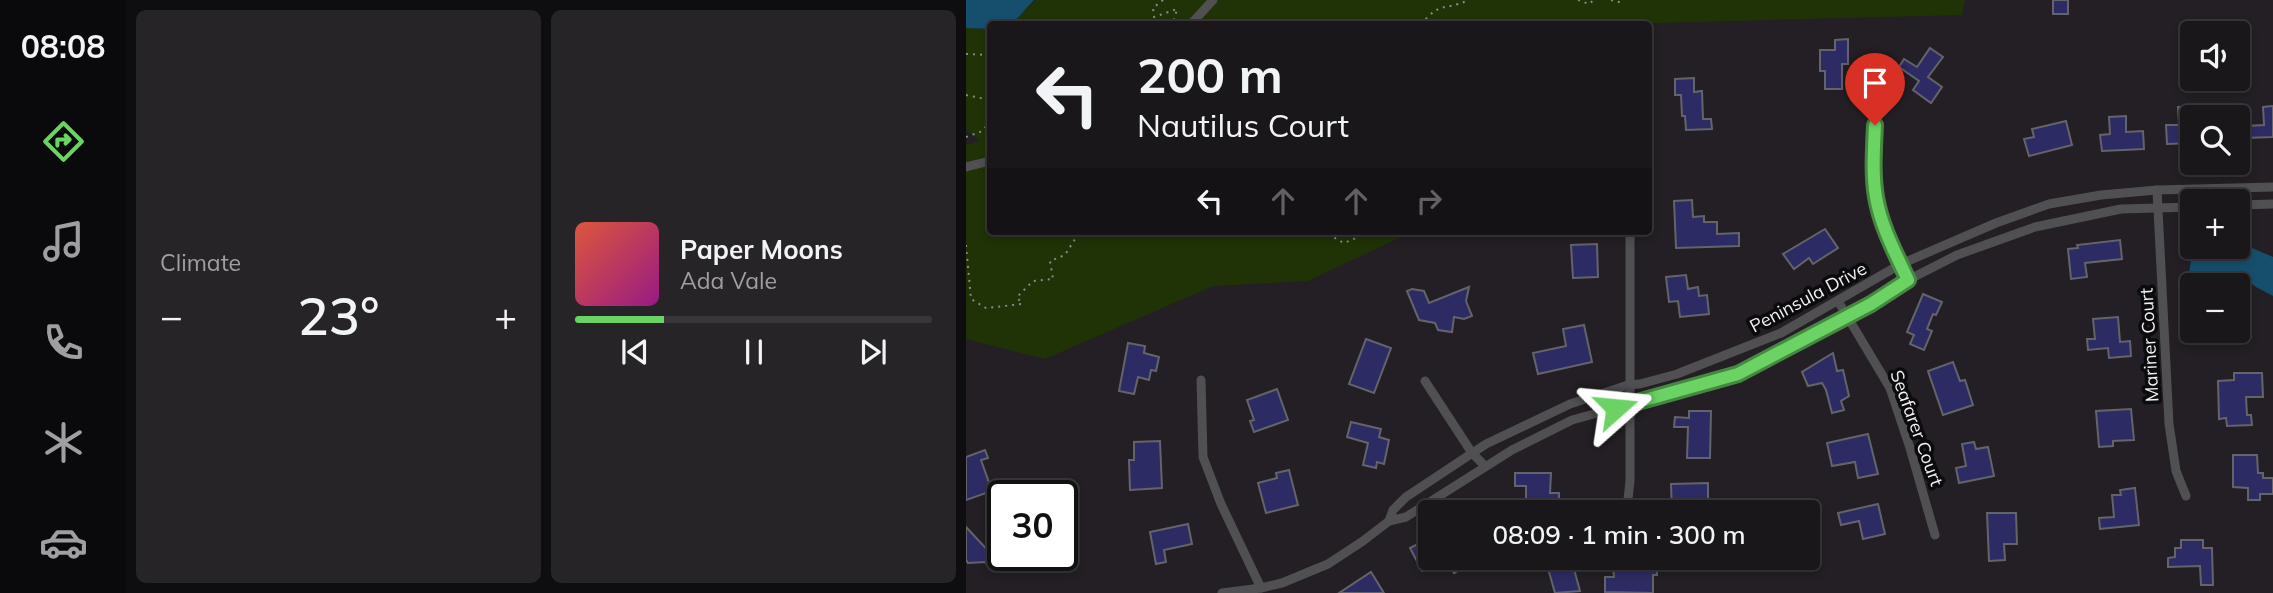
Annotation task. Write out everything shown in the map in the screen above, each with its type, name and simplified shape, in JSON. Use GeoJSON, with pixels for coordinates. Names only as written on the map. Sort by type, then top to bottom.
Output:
{"type":"FeatureCollection","features":[{"type":"Feature","properties":{"kind":"street"},"geometry":{"type":"LineString","coordinates":[[1194,21],[1213,0]]}},
{"type":"Feature","properties":{"kind":"street"},"geometry":{"type":"LineString","coordinates":[[1875,125],[1874,182],[1877,200],[1883,224],[1908,280]]}},
{"type":"Feature","properties":{"kind":"street"},"geometry":{"type":"LineString","coordinates":[[966,167],[987,162]]}},
{"type":"Feature","properties":{"kind":"street","name":"Peninsula Drive"},"geometry":{"type":"LineString","coordinates":[[1389,521],[1393,510],[1406,496],[1486,444],[1570,404],[1628,385],[1677,374],[1782,333],[1901,264],[1997,222],[2049,204],[2101,195],[2157,190],[2273,187]]}},
{"type":"Feature","properties":{"kind":"street","name":"Mariner Court"},"geometry":{"type":"LineString","coordinates":[[2157,190],[2169,424],[2176,471],[2186,496]]}},
{"type":"Feature","properties":{"kind":"street"},"geometry":{"type":"LineString","coordinates":[[2250,205],[2273,204]]}},
{"type":"Feature","properties":{"kind":"street","name":"Peninsula Drive"},"geometry":{"type":"LineString","coordinates":[[1222,593],[1261,589],[1328,564],[1389,521],[1406,517],[1485,466],[1572,420],[1738,374],[1957,255],[2035,227],[2121,209],[2180,207]]}},
{"type":"Feature","properties":{"kind":"street"},"geometry":{"type":"LineString","coordinates":[[1628,500],[1630,481],[1630,235]]}},
{"type":"Feature","properties":{"kind":"street","name":"Seafarer Court"},"geometry":{"type":"LineString","coordinates":[[1838,301],[1889,388],[1910,448],[1935,535]]}},
{"type":"Feature","properties":{"kind":"street"},"geometry":{"type":"LineString","coordinates":[[1201,380],[1203,457],[1220,504],[1261,589]]}},
{"type":"Feature","properties":{"kind":"street"},"geometry":{"type":"LineString","coordinates":[[1425,381],[1472,453],[1485,466]]}},
{"type":"Feature","properties":{"kind":"path"},"geometry":{"type":"LineString","coordinates":[[1163,0],[1153,8],[1154,17],[1177,9],[1172,21]]}},
{"type":"Feature","properties":{"kind":"path"},"geometry":{"type":"LineString","coordinates":[[1441,2],[1459,5],[1469,0]]}},
{"type":"Feature","properties":{"kind":"path"},"geometry":{"type":"LineString","coordinates":[[1578,0],[1589,4],[1594,0]]}},
{"type":"Feature","properties":{"kind":"path"},"geometry":{"type":"LineString","coordinates":[[1611,0],[1623,0]]}},
{"type":"Feature","properties":{"kind":"path"},"geometry":{"type":"LineString","coordinates":[[1423,21],[1432,7]]}},
{"type":"Feature","properties":{"kind":"path"},"geometry":{"type":"LineString","coordinates":[[966,54],[987,55]]}},
{"type":"Feature","properties":{"kind":"path"},"geometry":{"type":"LineString","coordinates":[[966,95],[987,99]]}},
{"type":"Feature","properties":{"kind":"path"},"geometry":{"type":"LineString","coordinates":[[966,137],[987,125]]}},
{"type":"Feature","properties":{"kind":"path"},"geometry":{"type":"LineString","coordinates":[[966,246],[971,299],[985,308],[1022,304],[1017,297],[1033,281],[1053,279],[1050,261],[1065,255],[1078,235]]}},
{"type":"Feature","properties":{"kind":"path"},"geometry":{"type":"LineString","coordinates":[[1329,235],[1344,243],[1357,235]]}},
{"type":"Feature","properties":{"kind":"green space"},"geometry":{"type":"Polygon","coordinates":[[[1037,0],[1965,0],[1962,15],[1652,23],[1652,21],[1012,21],[1037,0]]]}},
{"type":"Feature","properties":{"kind":"green space"},"geometry":{"type":"Polygon","coordinates":[[[966,28],[987,29],[987,235],[1406,235],[1308,281],[1213,286],[1045,359],[966,339],[966,145],[980,141],[966,130],[966,28]]]}},
{"type":"Feature","properties":{"kind":"water"},"geometry":{"type":"Polygon","coordinates":[[[966,0],[1034,0],[1012,21],[987,21],[987,29],[966,28],[966,0]]]}},
{"type":"Feature","properties":{"kind":"water"},"geometry":{"type":"Polygon","coordinates":[[[2250,247],[2273,257],[2273,296],[2250,283],[2250,273],[2189,273],[2191,259],[2250,259],[2250,247]]]}},
{"type":"Feature","properties":{"kind":"building"},"geometry":{"type":"Polygon","coordinates":[[[2053,0],[2068,0],[2068,14],[2053,14],[2053,0]]]}},
{"type":"Feature","properties":{"kind":"building"},"geometry":{"type":"Polygon","coordinates":[[[1848,39],[1848,64],[1842,64],[1842,89],[1825,89],[1825,71],[1820,71],[1820,50],[1835,50],[1835,40],[1848,39]]]}},
{"type":"Feature","properties":{"kind":"building"},"geometry":{"type":"Polygon","coordinates":[[[1930,48],[1943,57],[1928,77],[1942,87],[1931,103],[1913,90],[1919,81],[1899,67],[1904,59],[1917,67],[1930,48]]]}},
{"type":"Feature","properties":{"kind":"building"},"geometry":{"type":"Polygon","coordinates":[[[1694,78],[1694,92],[1702,91],[1703,119],[1711,119],[1712,129],[1686,130],[1681,95],[1675,95],[1675,79],[1694,78]]]}},
{"type":"Feature","properties":{"kind":"building"},"geometry":{"type":"Polygon","coordinates":[[[2273,106],[2273,137],[2250,138],[2250,126],[2264,125],[2263,107],[2273,106]]]}},
{"type":"Feature","properties":{"kind":"building"},"geometry":{"type":"Polygon","coordinates":[[[2180,107],[2180,144],[2167,144],[2166,125],[2179,125],[2180,107]]]}},
{"type":"Feature","properties":{"kind":"building"},"geometry":{"type":"Polygon","coordinates":[[[2126,116],[2126,132],[2143,131],[2144,149],[2102,151],[2100,135],[2110,134],[2109,117],[2126,116]]]}},
{"type":"Feature","properties":{"kind":"building"},"geometry":{"type":"Polygon","coordinates":[[[2066,121],[2072,145],[2029,156],[2024,139],[2034,137],[2032,129],[2066,121]]]}},
{"type":"Feature","properties":{"kind":"building"},"geometry":{"type":"Polygon","coordinates":[[[1692,200],[1693,217],[1704,216],[1704,222],[1717,222],[1717,234],[1739,233],[1739,246],[1676,248],[1674,201],[1692,200]]]}},
{"type":"Feature","properties":{"kind":"building"},"geometry":{"type":"Polygon","coordinates":[[[1825,229],[1838,248],[1813,264],[1809,258],[1794,269],[1783,254],[1825,229]]]}},
{"type":"Feature","properties":{"kind":"building"},"geometry":{"type":"Polygon","coordinates":[[[2120,240],[2122,259],[2085,263],[2087,277],[2071,279],[2068,249],[2078,248],[2077,245],[2120,240]]]}},
{"type":"Feature","properties":{"kind":"building"},"geometry":{"type":"Polygon","coordinates":[[[1597,244],[1598,277],[1573,278],[1571,245],[1597,244]]]}},
{"type":"Feature","properties":{"kind":"building"},"geometry":{"type":"Polygon","coordinates":[[[1686,275],[1688,289],[1698,287],[1699,296],[1707,295],[1709,314],[1680,317],[1678,301],[1669,302],[1666,277],[1686,275]]]}},
{"type":"Feature","properties":{"kind":"building"},"geometry":{"type":"Polygon","coordinates":[[[1469,287],[1466,301],[1472,316],[1464,319],[1454,317],[1452,332],[1438,330],[1435,323],[1419,320],[1407,291],[1424,291],[1429,303],[1469,287]]]}},
{"type":"Feature","properties":{"kind":"building"},"geometry":{"type":"Polygon","coordinates":[[[1923,294],[1942,302],[1927,329],[1932,331],[1924,350],[1910,344],[1914,335],[1907,332],[1923,294]]]}},
{"type":"Feature","properties":{"kind":"building"},"geometry":{"type":"Polygon","coordinates":[[[2118,317],[2120,342],[2130,341],[2131,356],[2109,358],[2108,348],[2088,350],[2087,339],[2095,339],[2093,319],[2118,317]]]}},
{"type":"Feature","properties":{"kind":"building"},"geometry":{"type":"Polygon","coordinates":[[[1584,325],[1592,362],[1538,374],[1533,353],[1566,346],[1563,329],[1584,325]]]}},
{"type":"Feature","properties":{"kind":"building"},"geometry":{"type":"Polygon","coordinates":[[[1366,339],[1391,348],[1374,393],[1349,384],[1366,339]]]}},
{"type":"Feature","properties":{"kind":"building"},"geometry":{"type":"Polygon","coordinates":[[[1128,343],[1145,346],[1144,353],[1159,357],[1156,371],[1151,370],[1149,380],[1138,377],[1134,394],[1119,391],[1128,343]]]}},
{"type":"Feature","properties":{"kind":"building"},"geometry":{"type":"Polygon","coordinates":[[[1833,353],[1837,371],[1843,370],[1849,396],[1841,401],[1844,410],[1832,413],[1822,383],[1808,386],[1802,372],[1833,353]]]}},
{"type":"Feature","properties":{"kind":"building"},"geometry":{"type":"Polygon","coordinates":[[[1953,362],[1960,381],[1965,380],[1973,405],[1943,415],[1928,371],[1953,362]]]}},
{"type":"Feature","properties":{"kind":"building"},"geometry":{"type":"Polygon","coordinates":[[[2234,373],[2262,373],[2263,397],[2246,397],[2247,415],[2251,415],[2252,425],[2227,426],[2226,418],[2219,419],[2218,381],[2234,380],[2234,373]]]}},
{"type":"Feature","properties":{"kind":"building"},"geometry":{"type":"Polygon","coordinates":[[[1277,389],[1288,420],[1254,432],[1250,421],[1254,420],[1247,400],[1277,389]]]}},
{"type":"Feature","properties":{"kind":"building"},"geometry":{"type":"Polygon","coordinates":[[[2131,409],[2134,440],[2113,441],[2113,446],[2099,447],[2096,411],[2131,409]]]}},
{"type":"Feature","properties":{"kind":"building"},"geometry":{"type":"Polygon","coordinates":[[[1689,411],[1711,411],[1710,458],[1687,458],[1688,427],[1674,427],[1675,417],[1689,418],[1689,411]]]}},
{"type":"Feature","properties":{"kind":"building"},"geometry":{"type":"Polygon","coordinates":[[[1351,422],[1381,429],[1379,437],[1389,440],[1384,464],[1377,462],[1376,468],[1363,465],[1368,443],[1347,437],[1351,422]]]}},
{"type":"Feature","properties":{"kind":"building"},"geometry":{"type":"Polygon","coordinates":[[[1868,434],[1878,474],[1858,478],[1855,462],[1832,466],[1827,443],[1868,434]]]}},
{"type":"Feature","properties":{"kind":"building"},"geometry":{"type":"Polygon","coordinates":[[[1160,441],[1162,488],[1130,490],[1129,460],[1134,460],[1134,442],[1160,441]]]}},
{"type":"Feature","properties":{"kind":"building"},"geometry":{"type":"Polygon","coordinates":[[[1974,442],[1976,449],[1988,447],[1994,476],[1959,483],[1956,468],[1966,466],[1962,444],[1974,442]]]}},
{"type":"Feature","properties":{"kind":"building"},"geometry":{"type":"Polygon","coordinates":[[[985,450],[988,458],[981,460],[988,480],[987,493],[966,500],[966,457],[985,450]]]}},
{"type":"Feature","properties":{"kind":"building"},"geometry":{"type":"Polygon","coordinates":[[[2233,455],[2257,455],[2258,473],[2263,473],[2263,478],[2273,478],[2273,494],[2260,494],[2260,500],[2248,500],[2248,488],[2233,487],[2233,455]]]}},
{"type":"Feature","properties":{"kind":"building"},"geometry":{"type":"Polygon","coordinates":[[[1289,470],[1298,505],[1266,513],[1258,483],[1277,478],[1276,473],[1289,470]]]}},
{"type":"Feature","properties":{"kind":"building"},"geometry":{"type":"Polygon","coordinates":[[[1515,473],[1551,473],[1550,493],[1559,493],[1559,500],[1526,500],[1526,486],[1515,486],[1515,473]]]}},
{"type":"Feature","properties":{"kind":"building"},"geometry":{"type":"Polygon","coordinates":[[[1708,483],[1708,500],[1672,500],[1671,484],[1708,483]]]}},
{"type":"Feature","properties":{"kind":"building"},"geometry":{"type":"Polygon","coordinates":[[[2135,488],[2139,525],[2100,529],[2099,518],[2114,517],[2112,495],[2121,495],[2120,490],[2135,488]]]}},
{"type":"Feature","properties":{"kind":"building"},"geometry":{"type":"Polygon","coordinates":[[[1878,504],[1885,534],[1863,539],[1859,521],[1841,525],[1838,513],[1878,504]]]}},
{"type":"Feature","properties":{"kind":"building"},"geometry":{"type":"Polygon","coordinates":[[[1987,513],[2016,513],[2017,544],[2004,544],[2005,560],[1989,561],[1987,513]]]}},
{"type":"Feature","properties":{"kind":"building"},"geometry":{"type":"Polygon","coordinates":[[[1188,524],[1192,544],[1164,550],[1166,562],[1156,564],[1150,532],[1188,524]]]}},
{"type":"Feature","properties":{"kind":"building"},"geometry":{"type":"Polygon","coordinates":[[[966,527],[987,550],[987,564],[968,563],[966,527]]]}},
{"type":"Feature","properties":{"kind":"building"},"geometry":{"type":"Polygon","coordinates":[[[2181,540],[2203,540],[2203,548],[2212,548],[2213,585],[2201,585],[2200,566],[2168,567],[2168,558],[2175,557],[2175,548],[2181,548],[2181,540]]]}},
{"type":"Feature","properties":{"kind":"building"},"geometry":{"type":"Polygon","coordinates":[[[1418,544],[1418,563],[1410,548],[1418,544]]]}},
{"type":"Feature","properties":{"kind":"building"},"geometry":{"type":"Polygon","coordinates":[[[1548,570],[1574,570],[1580,591],[1555,593],[1548,570]]]}},
{"type":"Feature","properties":{"kind":"building"},"geometry":{"type":"Polygon","coordinates":[[[1613,570],[1657,570],[1657,575],[1653,575],[1653,593],[1605,592],[1605,577],[1614,577],[1613,570]]]}},
{"type":"Feature","properties":{"kind":"building"},"geometry":{"type":"Polygon","coordinates":[[[1371,572],[1384,593],[1339,593],[1371,572]]]}},
{"type":"Feature","properties":{"kind":"route"},"geometry":{"type":"LineString","coordinates":[[1616,408],[1738,374],[1871,304],[1908,280],[1883,224],[1877,200],[1874,182],[1875,125]]}}]}
